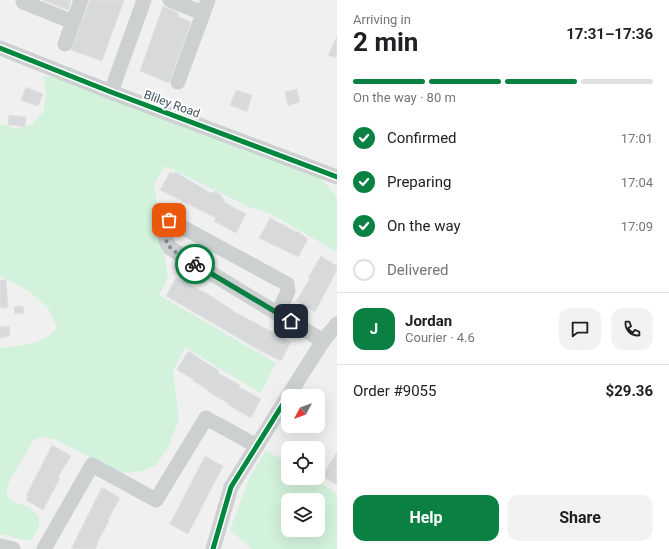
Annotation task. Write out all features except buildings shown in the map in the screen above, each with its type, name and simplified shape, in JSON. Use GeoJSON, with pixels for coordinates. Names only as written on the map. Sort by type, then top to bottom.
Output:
{"type":"FeatureCollection","features":[{"type":"Feature","properties":{"kind":"street"},"geometry":{"type":"LineString","coordinates":[[65,44],[81,0]]}},
{"type":"Feature","properties":{"kind":"street"},"geometry":{"type":"LineString","coordinates":[[111,92],[144,0]]}},
{"type":"Feature","properties":{"kind":"street"},"geometry":{"type":"LineString","coordinates":[[170,0],[206,7],[178,82]]}},
{"type":"Feature","properties":{"kind":"street"},"geometry":{"type":"LineString","coordinates":[[23,2],[73,22]]}},
{"type":"Feature","properties":{"kind":"street","name":"Bliley Road"},"geometry":{"type":"LineString","coordinates":[[0,48],[111,92],[337,176]]}},
{"type":"Feature","properties":{"kind":"street"},"geometry":{"type":"LineString","coordinates":[[278,314],[288,291],[287,284],[169,220],[166,229],[165,241],[170,248],[278,314],[323,341]]}},
{"type":"Feature","properties":{"kind":"street"},"geometry":{"type":"LineString","coordinates":[[292,389],[323,341],[337,324]]}},
{"type":"Feature","properties":{"kind":"street"},"geometry":{"type":"LineString","coordinates":[[213,549],[231,487],[281,407]]}},
{"type":"Feature","properties":{"kind":"street"},"geometry":{"type":"LineString","coordinates":[[44,549],[92,465],[156,500],[206,418],[257,446]]}},
{"type":"Feature","properties":{"kind":"street"},"geometry":{"type":"LineString","coordinates":[[0,546],[13,549]]}},
{"type":"Feature","properties":{"kind":"green space"},"geometry":{"type":"Polygon","coordinates":[[[43,76],[56,77],[320,177],[337,197],[337,252],[271,214],[247,206],[165,166],[154,185],[168,278],[159,295],[276,363],[260,393],[185,347],[173,371],[179,419],[168,448],[156,465],[143,471],[121,473],[54,439],[41,437],[33,441],[7,486],[7,496],[16,503],[29,507],[39,517],[39,527],[30,541],[0,534],[0,348],[39,341],[52,334],[57,328],[48,308],[29,291],[0,276],[0,124],[17,129],[32,124],[44,111],[46,92],[43,76]]]}},
{"type":"Feature","properties":{"kind":"green space"},"geometry":{"type":"Polygon","coordinates":[[[266,450],[281,459],[281,485],[324,485],[337,494],[337,549],[252,549],[230,530],[248,481],[266,450]]]}},
{"type":"Feature","properties":{"kind":"cycle path"},"geometry":{"type":"LineString","coordinates":[[0,48],[111,92],[337,177]]}},
{"type":"Feature","properties":{"kind":"cycle path"},"geometry":{"type":"LineString","coordinates":[[213,549],[231,487],[281,407]]}},
{"type":"Feature","properties":{"kind":"way so far"},"geometry":{"type":"LineString","coordinates":[[169,220],[166,229],[165,241],[170,248],[195,264]]}},
{"type":"Feature","properties":{"kind":"route"},"geometry":{"type":"LineString","coordinates":[[195,264],[291,321]]}}]}
